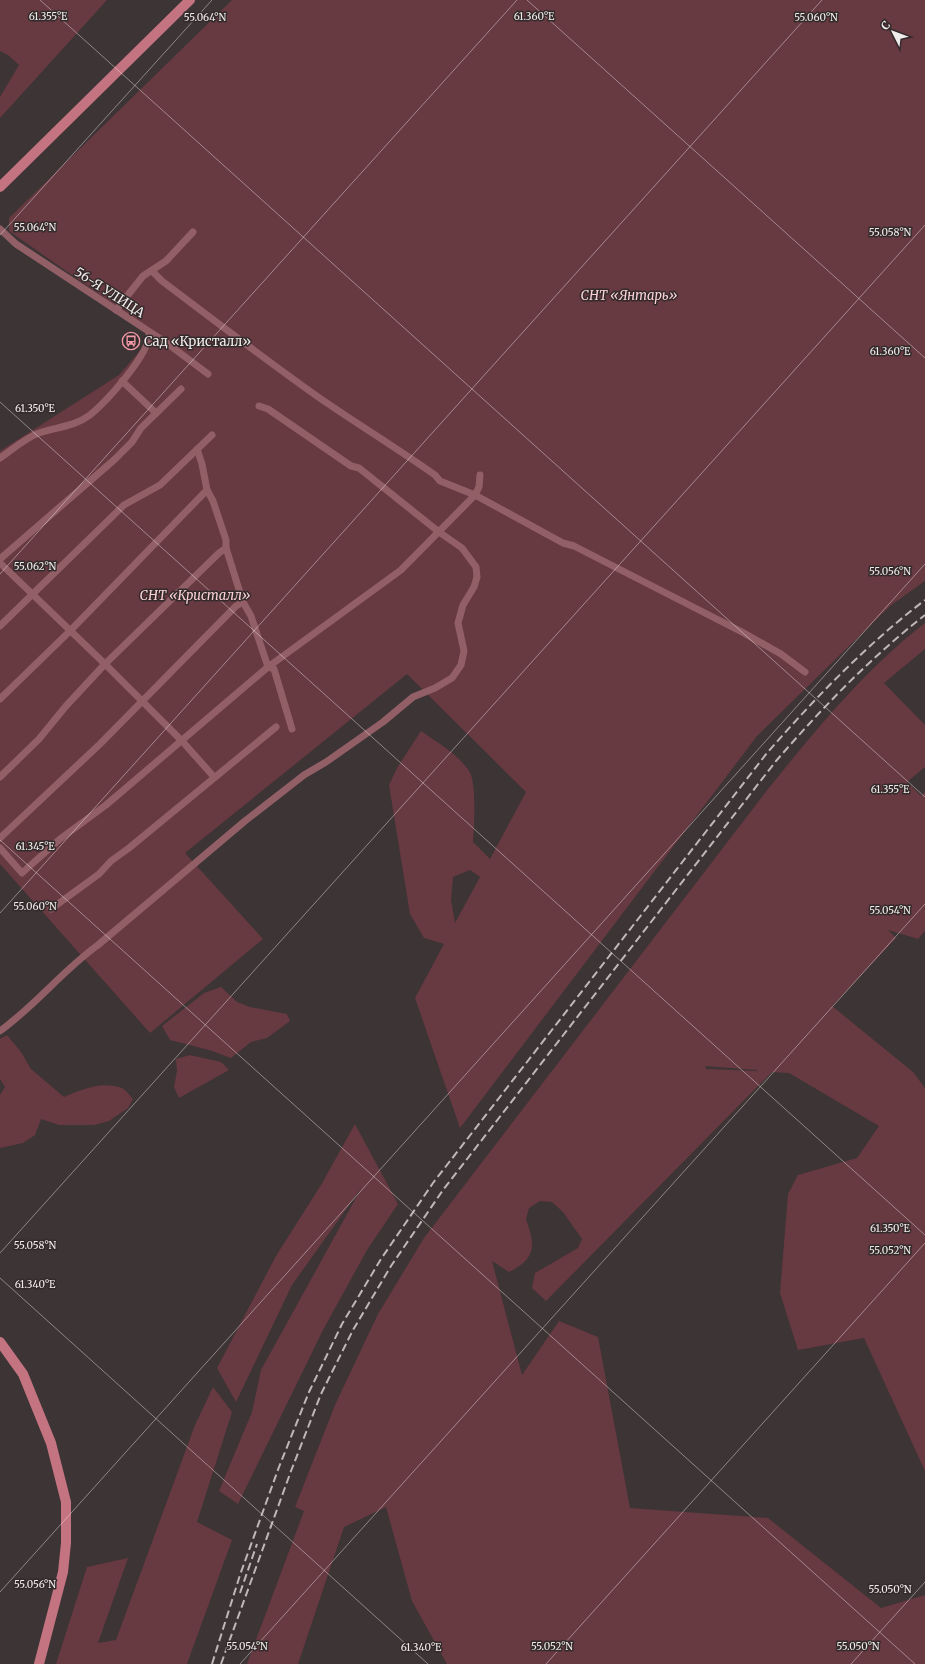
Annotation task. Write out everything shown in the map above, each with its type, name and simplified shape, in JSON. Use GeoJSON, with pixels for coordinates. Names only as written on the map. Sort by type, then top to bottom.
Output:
{"type":"FeatureCollection","features":[{"type":"Feature","properties":{"kind":"main road"},"geometry":{"type":"LineString","coordinates":[[0,187],[190,0]]}},
{"type":"Feature","properties":{"kind":"main road"},"geometry":{"type":"LineString","coordinates":[[0,1342],[22,1374],[48,1436],[66,1502],[66,1543],[63,1572],[40,1664]]}},
{"type":"Feature","properties":{"kind":"street","name":"56-Я УЛИЦА"},"geometry":{"type":"LineString","coordinates":[[0,229],[16,244],[149,332],[208,374]]}},
{"type":"Feature","properties":{"kind":"street"},"geometry":{"type":"LineString","coordinates":[[116,310],[143,276],[166,261],[193,232]]}},
{"type":"Feature","properties":{"kind":"street"},"geometry":{"type":"LineString","coordinates":[[152,271],[162,281],[353,421],[376,434],[435,475],[440,482],[475,495],[563,543],[574,546],[742,632],[781,654],[805,672]]}},
{"type":"Feature","properties":{"kind":"street"},"geometry":{"type":"LineString","coordinates":[[0,458],[38,433],[69,426],[90,414],[122,381],[136,364],[147,346],[149,332]]}},
{"type":"Feature","properties":{"kind":"street"},"geometry":{"type":"LineString","coordinates":[[122,381],[156,413]]}},
{"type":"Feature","properties":{"kind":"street"},"geometry":{"type":"LineString","coordinates":[[0,559],[114,460],[156,413],[181,389]]}},
{"type":"Feature","properties":{"kind":"street"},"geometry":{"type":"LineString","coordinates":[[0,1031],[20,1017],[77,960],[122,925],[272,799],[304,774],[326,762],[383,722],[413,697],[435,688],[452,678],[462,665],[463,656],[459,630],[459,615],[477,577],[476,567],[466,552],[359,468],[351,466],[268,409],[259,406]]}},
{"type":"Feature","properties":{"kind":"street"},"geometry":{"type":"LineString","coordinates":[[0,626],[124,505],[160,485],[212,435]]}},
{"type":"Feature","properties":{"kind":"street"},"geometry":{"type":"LineString","coordinates":[[197,449],[202,464],[207,490],[213,501],[226,540],[226,548],[243,602],[251,616],[268,667]]}},
{"type":"Feature","properties":{"kind":"street"},"geometry":{"type":"LineString","coordinates":[[0,848],[22,873],[60,838],[106,805],[268,667],[401,570],[475,495],[479,487],[480,475]]}},
{"type":"Feature","properties":{"kind":"street"},"geometry":{"type":"LineString","coordinates":[[0,699],[70,631],[207,490]]}},
{"type":"Feature","properties":{"kind":"street"},"geometry":{"type":"LineString","coordinates":[[0,777],[39,739],[66,706],[105,664],[219,552],[226,548]]}},
{"type":"Feature","properties":{"kind":"street"},"geometry":{"type":"LineString","coordinates":[[0,563],[105,664],[182,741],[214,777]]}},
{"type":"Feature","properties":{"kind":"street"},"geometry":{"type":"LineString","coordinates":[[0,838],[100,744],[236,606],[243,602]]}},
{"type":"Feature","properties":{"kind":"street"},"geometry":{"type":"LineString","coordinates":[[268,667],[274,669],[292,729]]}},
{"type":"Feature","properties":{"kind":"street"},"geometry":{"type":"LineString","coordinates":[[51,909],[99,874],[111,861],[129,848],[276,727]]}},
{"type":"Feature","properties":{"kind":"green space"},"geometry":{"type":"Polygon","coordinates":[[[0,0],[107,0],[0,118],[0,97],[19,65],[8,55],[0,51],[0,0]]]}},
{"type":"Feature","properties":{"kind":"green space","name":"СНТ «Янтарь»"},"geometry":{"type":"Polygon","coordinates":[[[232,0],[925,0],[925,581],[890,606],[757,736],[460,1128],[415,998],[444,944],[424,938],[410,914],[389,785],[397,768],[421,731],[447,749],[459,759],[472,777],[474,795],[473,842],[490,859],[526,792],[407,674],[185,853],[263,939],[150,1033],[0,864],[0,451],[119,375],[144,346],[159,336],[9,231],[9,218],[232,0]],[[470,870],[453,877],[451,900],[455,923],[480,877],[470,870]]]}},
{"type":"Feature","properties":{"kind":"green space"},"geometry":{"type":"Polygon","coordinates":[[[925,623],[925,649],[884,683],[925,725],[925,767],[907,782],[921,796],[925,792],[925,931],[918,939],[888,930],[896,938],[832,1006],[913,1072],[925,1088],[925,1471],[864,1338],[798,1350],[780,1293],[788,1194],[798,1175],[857,1158],[879,1126],[789,1073],[772,1072],[546,1301],[532,1288],[535,1273],[578,1248],[582,1239],[563,1212],[552,1202],[540,1201],[529,1208],[526,1219],[532,1244],[529,1256],[525,1261],[509,1272],[492,1261],[522,1375],[559,1321],[598,1337],[630,1508],[768,1518],[881,1608],[925,1595],[925,1664],[447,1664],[412,1601],[386,1507],[344,1527],[298,1664],[247,1664],[304,1511],[295,1507],[335,1405],[378,1314],[424,1238],[768,789],[804,745],[861,681],[881,660],[925,623]],[[705,1066],[706,1069],[757,1070],[705,1066]]]}},
{"type":"Feature","properties":{"kind":"green space"},"geometry":{"type":"Polygon","coordinates":[[[221,987],[237,1002],[250,1007],[287,1014],[290,1021],[267,1038],[251,1042],[231,1058],[209,1050],[170,1040],[162,1026],[204,993],[221,987]]]}},
{"type":"Feature","properties":{"kind":"green space"},"geometry":{"type":"Polygon","coordinates":[[[7,1035],[21,1052],[31,1069],[64,1097],[92,1087],[107,1085],[122,1088],[133,1099],[128,1108],[109,1121],[94,1125],[59,1125],[41,1119],[35,1135],[23,1143],[0,1148],[0,1095],[5,1087],[0,1079],[0,1039],[7,1035]]]}},
{"type":"Feature","properties":{"kind":"green space"},"geometry":{"type":"Polygon","coordinates":[[[190,1055],[221,1062],[229,1070],[179,1098],[174,1087],[177,1071],[176,1059],[190,1055]]]}},
{"type":"Feature","properties":{"kind":"green space"},"geometry":{"type":"Polygon","coordinates":[[[355,1124],[398,1204],[367,1250],[323,1330],[238,1504],[219,1491],[252,1412],[261,1370],[362,1187],[292,1285],[236,1402],[217,1368],[276,1256],[321,1185],[355,1124]]]}},
{"type":"Feature","properties":{"kind":"green space"},"geometry":{"type":"Polygon","coordinates":[[[213,1387],[232,1412],[197,1522],[232,1540],[187,1664],[56,1664],[87,1567],[128,1558],[98,1643],[116,1640],[195,1425],[213,1387]]]}},
{"type":"Feature","properties":{"kind":"railway"},"geometry":{"type":"LineString","coordinates":[[212,1664],[240,1575],[279,1467],[309,1392],[342,1324],[381,1259],[433,1183],[767,753],[842,672],[882,635],[925,600]]}},
{"type":"Feature","properties":{"kind":"railway"},"geometry":{"type":"LineString","coordinates":[[221,1664],[291,1471],[321,1394],[353,1330],[391,1266],[443,1190],[776,761],[847,684],[885,648],[925,615]]}},
{"type":"Feature","properties":{"kind":"railway"},"geometry":{"type":"LineString","coordinates":[[240,1593],[257,1544]]}},
{"type":"Feature","properties":{"kind":"place","name":"Сад «Кристалл»"},"geometry":{"type":"Point","coordinates":[131,341]}},
{"type":"Feature","properties":{"kind":"park label","name":"СНТ «Кристалл»"},"geometry":{"type":"Point","coordinates":[195,595]}}]}
